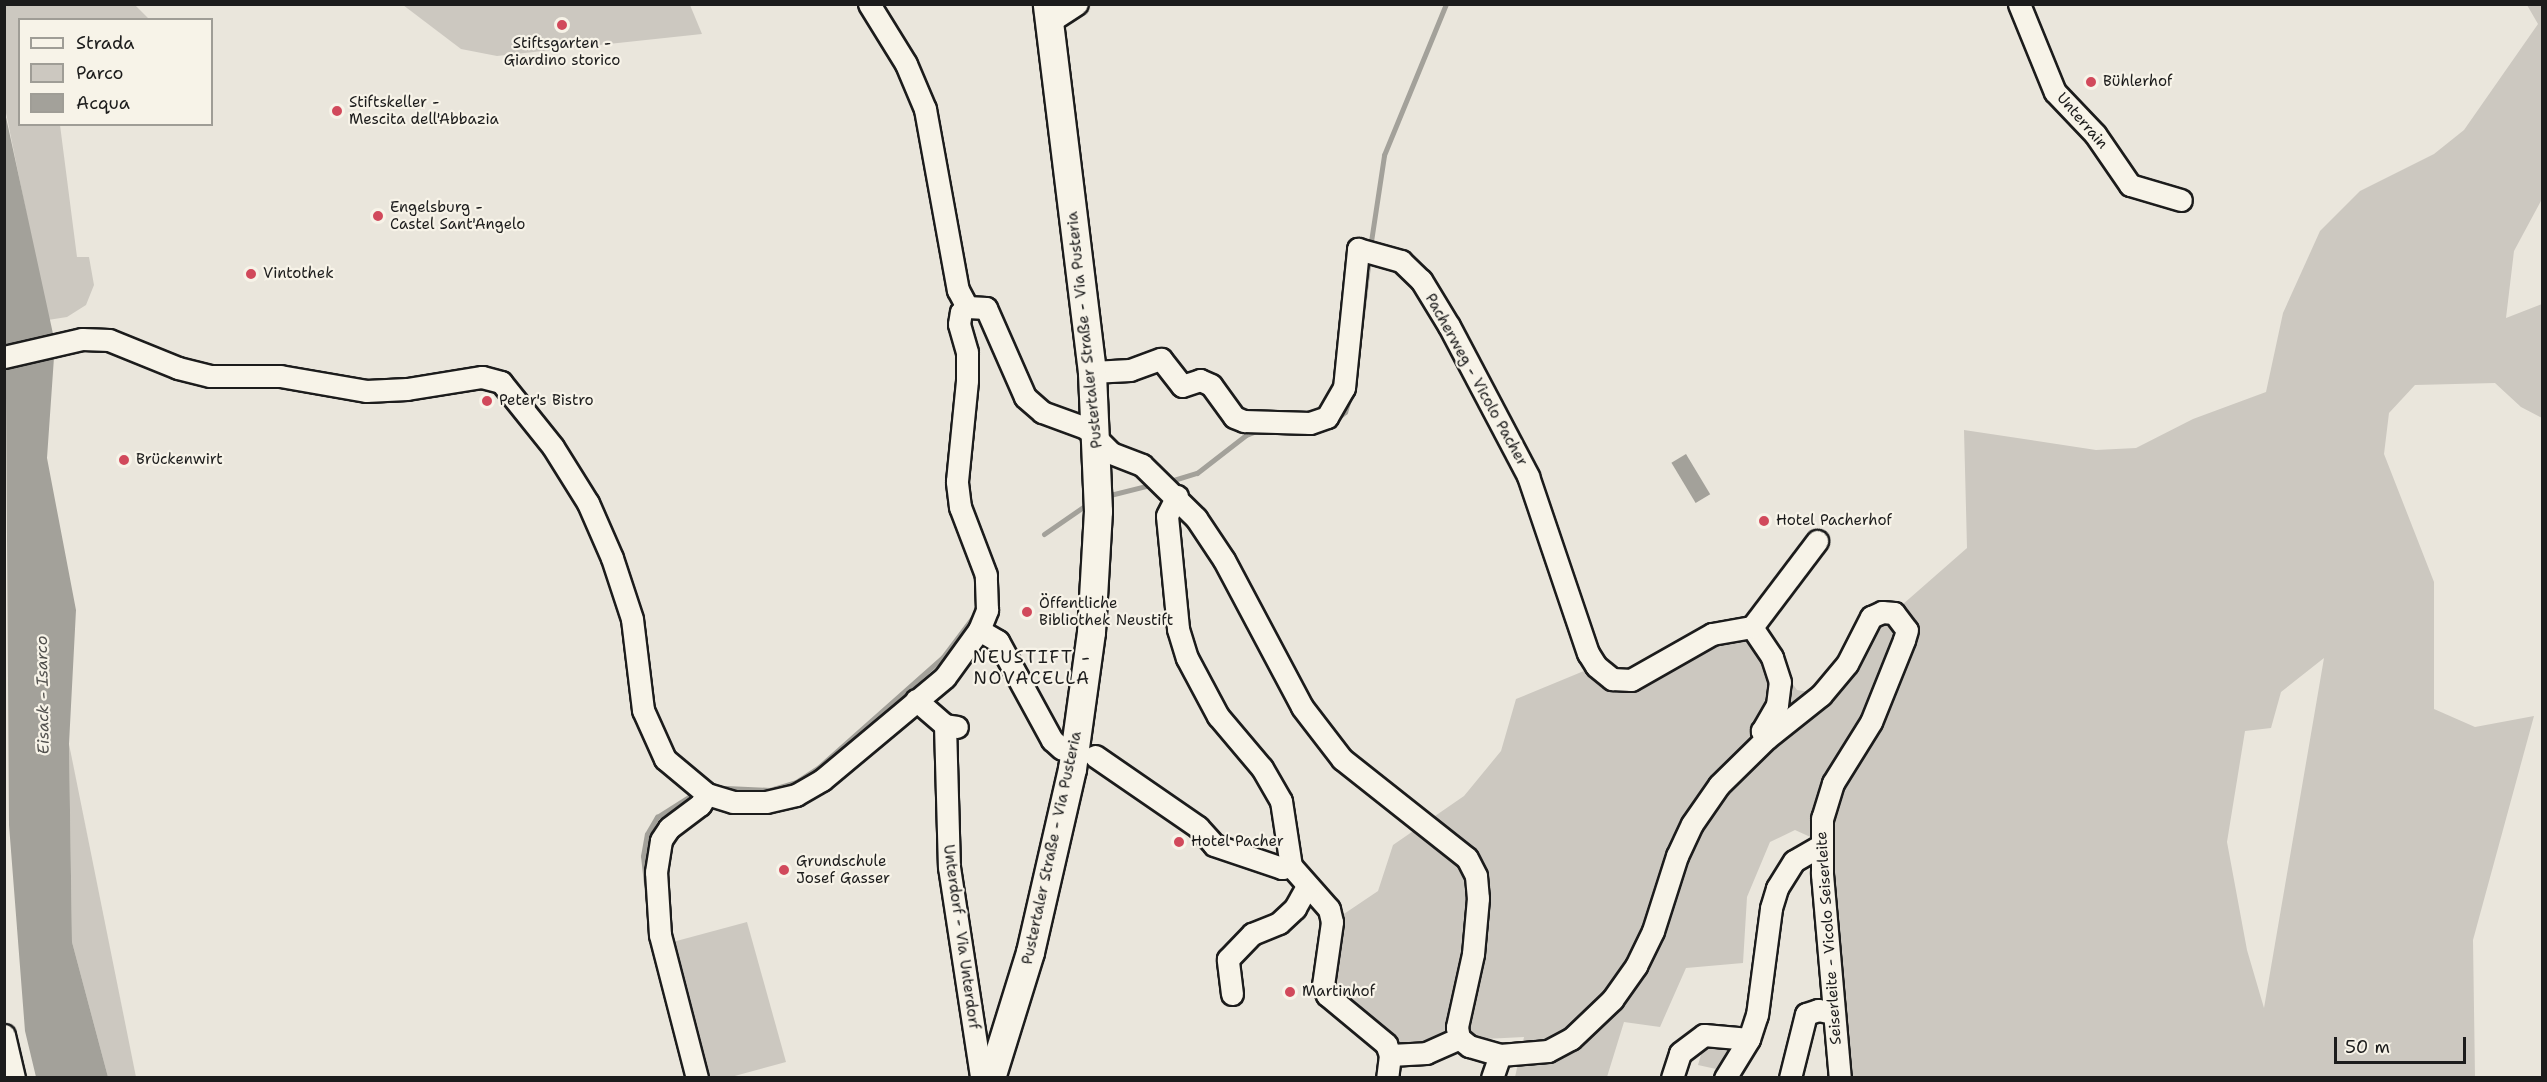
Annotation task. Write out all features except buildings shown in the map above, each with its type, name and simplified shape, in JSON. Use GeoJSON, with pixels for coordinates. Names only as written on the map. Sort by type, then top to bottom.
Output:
{"type":"FeatureCollection","features":[{"type":"Feature","properties":{"kind":"main road","name":"Pustertaler Straße - Via Pusteria"},"geometry":{"type":"LineString","coordinates":[[991,1077],[1030,952],[1072,769],[1091,632],[1099,500],[1098,441],[1092,372],[1048,13]]}},
{"type":"Feature","properties":{"kind":"street"},"geometry":{"type":"LineString","coordinates":[[869,4],[906,64],[925,109],[958,290],[967,307]]}},
{"type":"Feature","properties":{"kind":"street"},"geometry":{"type":"LineString","coordinates":[[1048,13],[1077,4]]}},
{"type":"Feature","properties":{"kind":"street","name":"Unterrain"},"geometry":{"type":"LineString","coordinates":[[2019,4],[2055,92],[2095,134],[2130,185],[2181,200]]}},
{"type":"Feature","properties":{"kind":"street","name":"Pacherweg - Vicolo Pacher"},"geometry":{"type":"LineString","coordinates":[[1092,372],[1130,370],[1161,359],[1182,386],[1200,380],[1211,385],[1234,417],[1244,421],[1310,423],[1327,417],[1344,388],[1368,251],[1401,261],[1421,280],[1528,476],[1588,653],[1596,666],[1612,679],[1631,680],[1712,634],[1752,627]]}},
{"type":"Feature","properties":{"kind":"street"},"geometry":{"type":"LineString","coordinates":[[4,357],[55,343],[109,340],[202,375],[280,376],[366,391],[406,390],[482,376],[501,382],[559,456],[588,503],[612,558],[632,619],[649,729],[665,759],[707,794],[733,802],[766,802],[796,795],[822,780],[945,677],[979,630],[987,610],[986,575],[960,507],[957,481],[967,380],[967,352],[959,324],[961,312],[967,307],[986,308],[1025,397],[1042,412],[1086,428],[1098,441],[1160,480],[1177,496],[1224,560],[1302,707],[1342,759],[1467,858],[1476,876],[1478,898],[1473,954],[1457,1027],[1459,1038],[1469,1046],[1500,1054],[1548,1051],[1571,1039],[1612,1000],[1636,966],[1653,931],[1677,856],[1692,824],[1719,785],[1767,738],[1762,731],[1777,705],[1780,682],[1772,657],[1752,627],[1817,541]]}},
{"type":"Feature","properties":{"kind":"street"},"geometry":{"type":"LineString","coordinates":[[1177,496],[1167,516],[1178,629],[1187,658],[1218,716],[1262,768],[1281,801],[1291,866],[1329,909],[1332,922],[1323,985],[1327,995],[1386,1044],[1390,1054],[1388,1077]]}},
{"type":"Feature","properties":{"kind":"street","name":"Seiserleite - Vicolo Seiserleite"},"geometry":{"type":"LineString","coordinates":[[1767,738],[1821,694],[1846,664],[1871,617],[1882,612],[1894,613],[1903,620],[1904,640],[1871,722],[1833,783],[1822,818],[1821,846],[1840,1077]]}},
{"type":"Feature","properties":{"kind":"street"},"geometry":{"type":"LineString","coordinates":[[979,630],[998,641],[1052,740],[1062,749]]}},
{"type":"Feature","properties":{"kind":"street","name":"Unterdorf - Via Unterdorf"},"geometry":{"type":"LineString","coordinates":[[916,699],[951,726],[949,867],[981,1077]]}},
{"type":"Feature","properties":{"kind":"street"},"geometry":{"type":"LineString","coordinates":[[1095,756],[1198,827],[1214,845],[1282,868],[1291,866]]}},
{"type":"Feature","properties":{"kind":"street"},"geometry":{"type":"LineString","coordinates":[[697,1077],[660,935],[656,872],[662,840],[669,828],[700,805],[707,794]]}},
{"type":"Feature","properties":{"kind":"street"},"geometry":{"type":"LineString","coordinates":[[1725,1077],[1749,1039],[1757,1015],[1771,908],[1777,888],[1794,861],[1821,846]]}},
{"type":"Feature","properties":{"kind":"street"},"geometry":{"type":"LineString","coordinates":[[1232,994],[1228,959],[1252,934],[1287,915],[1307,886]]}},
{"type":"Feature","properties":{"kind":"street"},"geometry":{"type":"LineString","coordinates":[[1790,1077],[1806,1014],[1818,1010],[1833,1013]]}},
{"type":"Feature","properties":{"kind":"street"},"geometry":{"type":"LineString","coordinates":[[4,1035],[14,1077]]}},
{"type":"Feature","properties":{"kind":"street"},"geometry":{"type":"LineString","coordinates":[[1672,1077],[1680,1053],[1704,1035],[1749,1039]]}},
{"type":"Feature","properties":{"kind":"street"},"geometry":{"type":"LineString","coordinates":[[1390,1054],[1426,1053],[1459,1038]]}},
{"type":"Feature","properties":{"kind":"street"},"geometry":{"type":"LineString","coordinates":[[1492,1077],[1500,1054]]}},
{"type":"Feature","properties":{"kind":"green space"},"geometry":{"type":"Polygon","coordinates":[[[4,5],[135,5],[148,18],[18,18],[18,126],[60,126],[77,257],[89,257],[94,285],[86,305],[67,317],[48,320],[5,108],[4,5]]]}},
{"type":"Feature","properties":{"kind":"green space","name":"Stiftsgarten - Giardino storico"},"geometry":{"type":"Polygon","coordinates":[[[403,5],[690,5],[702,34],[497,56],[461,49],[403,5]]]}},
{"type":"Feature","properties":{"kind":"green space"},"geometry":{"type":"Polygon","coordinates":[[[2527,5],[2542,5],[2542,199],[2514,251],[2506,318],[2542,304],[2542,418],[2521,407],[2495,383],[2415,385],[2389,413],[2384,454],[2434,582],[2434,709],[2475,727],[2534,716],[2473,940],[2475,1077],[1840,1077],[1828,845],[1795,830],[1770,842],[1747,897],[1743,963],[1686,968],[1660,1027],[1624,1022],[1607,1077],[1515,1077],[1524,1037],[1386,1044],[1327,995],[1332,922],[1378,891],[1393,845],[1464,796],[1501,751],[1516,699],[1596,666],[1612,679],[1752,627],[1797,690],[1821,694],[1865,626],[1894,612],[1967,548],[1964,430],[2096,450],[2136,448],[2193,419],[2266,392],[2283,313],[2320,231],[2360,191],[2434,154],[2464,130],[2538,24],[2527,5]],[[2324,658],[2281,692],[2271,728],[2245,731],[2227,842],[2247,950],[2264,1008],[2324,658]]]}},
{"type":"Feature","properties":{"kind":"green space"},"geometry":{"type":"Polygon","coordinates":[[[69,744],[136,1077],[108,1077],[72,942],[69,744]]]}},
{"type":"Feature","properties":{"kind":"green space"},"geometry":{"type":"Polygon","coordinates":[[[747,922],[786,1062],[731,1077],[705,1077],[669,943],[747,922]]]}},
{"type":"Feature","properties":{"kind":"green space"},"geometry":{"type":"Polygon","coordinates":[[[1706,1041],[1732,1042],[1716,1069],[1698,1065],[1702,1051],[1695,1049],[1706,1041]]]}},
{"type":"Feature","properties":{"kind":"water","name":"Eisack - Isarco"},"geometry":{"type":"Polygon","coordinates":[[[4,108],[55,343],[47,458],[76,610],[69,744],[72,942],[108,1077],[36,1077],[25,1031],[9,825],[4,108]]]}},
{"type":"Feature","properties":{"kind":"water"},"geometry":{"type":"Polygon","coordinates":[[[1686,454],[1710,494],[1696,503],[1671,463],[1686,454]]]}},
{"type":"Feature","properties":{"kind":"waterway"},"geometry":{"type":"LineString","coordinates":[[1370,248],[1384,155],[1446,4]]}},
{"type":"Feature","properties":{"kind":"waterway"},"geometry":{"type":"LineString","coordinates":[[1354,381],[1369,257]]}},
{"type":"Feature","properties":{"kind":"waterway"},"geometry":{"type":"LineString","coordinates":[[1335,420],[1345,412],[1350,396]]}},
{"type":"Feature","properties":{"kind":"waterway"},"geometry":{"type":"LineString","coordinates":[[1167,482],[1197,473],[1246,435],[1259,430]]}},
{"type":"Feature","properties":{"kind":"waterway"},"geometry":{"type":"LineString","coordinates":[[1106,496],[1154,484]]}},
{"type":"Feature","properties":{"kind":"waterway"},"geometry":{"type":"LineString","coordinates":[[1044,534],[1089,503]]}},
{"type":"Feature","properties":{"kind":"waterway"},"geometry":{"type":"LineString","coordinates":[[726,788],[770,790],[796,782],[819,767],[943,657],[973,617]]}},
{"type":"Feature","properties":{"kind":"waterway"},"geometry":{"type":"LineString","coordinates":[[649,911],[643,856],[647,834],[657,817],[692,795]]}},
{"type":"Feature","properties":{"kind":"place","name":"Stiftsgarten - Giardino storico"},"geometry":{"type":"Point","coordinates":[562,25]}},
{"type":"Feature","properties":{"kind":"place","name":"Bühlerhof"},"geometry":{"type":"Point","coordinates":[2091,82]}},
{"type":"Feature","properties":{"kind":"place","name":"Stiftskeller - Mescita dell'Abbazia"},"geometry":{"type":"Point","coordinates":[337,111]}},
{"type":"Feature","properties":{"kind":"place","name":"Engelsburg - Castel Sant'Angelo"},"geometry":{"type":"Point","coordinates":[378,216]}},
{"type":"Feature","properties":{"kind":"place","name":"Vintothek"},"geometry":{"type":"Point","coordinates":[251,274]}},
{"type":"Feature","properties":{"kind":"place","name":"Peter's Bistro"},"geometry":{"type":"Point","coordinates":[487,401]}},
{"type":"Feature","properties":{"kind":"place","name":"Brückenwirt"},"geometry":{"type":"Point","coordinates":[124,460]}},
{"type":"Feature","properties":{"kind":"place","name":"Hotel Pacherhof"},"geometry":{"type":"Point","coordinates":[1764,521]}},
{"type":"Feature","properties":{"kind":"place","name":"Öffentliche Bibliothek Neustift"},"geometry":{"type":"Point","coordinates":[1027,612]}},
{"type":"Feature","properties":{"kind":"place","name":"Hotel Pacher"},"geometry":{"type":"Point","coordinates":[1179,842]}},
{"type":"Feature","properties":{"kind":"place","name":"Grundschule Josef Gasser"},"geometry":{"type":"Point","coordinates":[784,870]}},
{"type":"Feature","properties":{"kind":"place","name":"Martinhof"},"geometry":{"type":"Point","coordinates":[1290,992]}},
{"type":"Feature","properties":{"kind":"district","name":"NEUSTIFT - NOVACELLA"},"geometry":{"type":"Point","coordinates":[1032,668]}}]}
